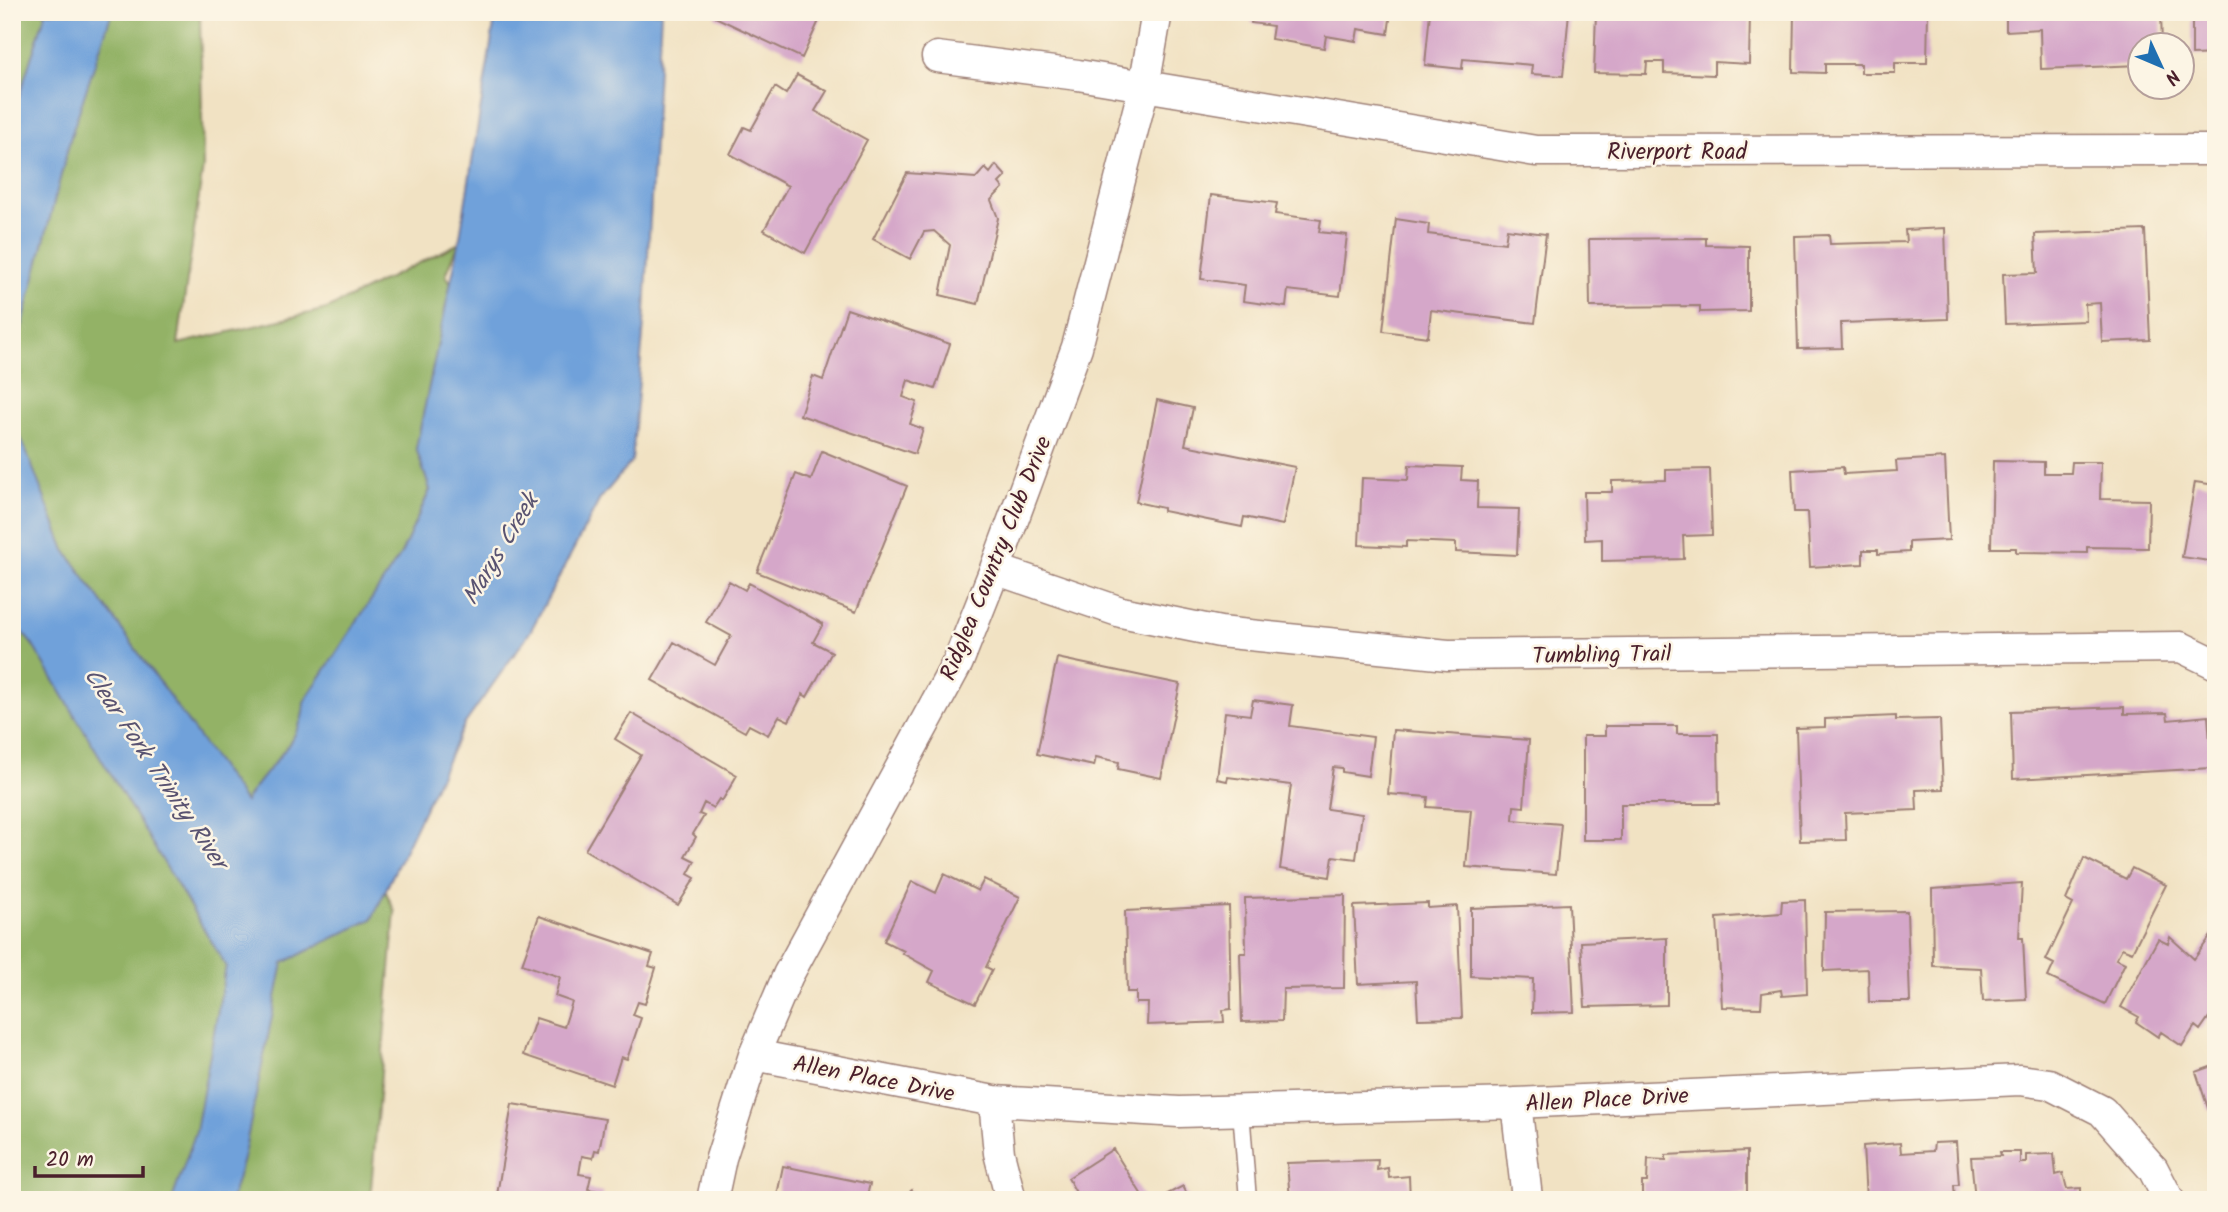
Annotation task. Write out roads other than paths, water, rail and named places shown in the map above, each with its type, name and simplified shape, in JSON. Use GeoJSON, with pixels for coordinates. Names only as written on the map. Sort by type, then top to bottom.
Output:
{"type":"FeatureCollection","features":[{"type":"Feature","properties":{"kind":"street","name":"Ridglea Country Club Drive"},"geometry":{"type":"LineString","coordinates":[[712,1200],[721,1158],[754,1055],[788,975],[958,662],[995,569],[1077,347],[1144,87],[1157,12]]}},
{"type":"Feature","properties":{"kind":"street"},"geometry":{"type":"LineString","coordinates":[[937,57],[1078,75],[1144,87]]}},
{"type":"Feature","properties":{"kind":"street","name":"Riverport Road"},"geometry":{"type":"LineString","coordinates":[[1144,87],[1536,151],[2216,150]]}},
{"type":"Feature","properties":{"kind":"street","name":"Tumbling Trail"},"geometry":{"type":"LineString","coordinates":[[995,569],[1121,612],[1220,632],[1448,655],[2181,647],[2216,664]]}},
{"type":"Feature","properties":{"kind":"street","name":"Allen Place Drive"},"geometry":{"type":"LineString","coordinates":[[754,1055],[994,1101],[1179,1112],[1516,1103],[2020,1080],[2049,1084],[2102,1111],[2154,1169],[2169,1200]]}},
{"type":"Feature","properties":{"kind":"street"},"geometry":{"type":"LineString","coordinates":[[994,1101],[999,1153],[1011,1200]]}},
{"type":"Feature","properties":{"kind":"street"},"geometry":{"type":"LineString","coordinates":[[1516,1103],[1527,1199]]}},
{"type":"Feature","properties":{"kind":"lane"},"geometry":{"type":"LineString","coordinates":[[1241,1110],[1248,1200]]}},
{"type":"Feature","properties":{"kind":"water"},"geometry":{"type":"Polygon","coordinates":[[[46,12],[112,12],[71,136],[12,366],[12,118],[46,12]]]}},
{"type":"Feature","properties":{"kind":"water"},"geometry":{"type":"Polygon","coordinates":[[[496,12],[661,12],[645,312],[632,461],[600,499],[530,632],[464,725],[372,919],[283,963],[243,1159],[231,1200],[172,1200],[196,1131],[226,966],[32,644],[12,620],[12,415],[65,550],[245,802],[298,729],[304,702],[401,554],[430,490],[416,448],[459,243],[496,12]]]}},
{"type":"Feature","properties":{"kind":"water label","name":"Marys Creek"},"geometry":{"type":"Point","coordinates":[500,549]}},
{"type":"Feature","properties":{"kind":"water label","name":"Clear Fork Trinity River"},"geometry":{"type":"Point","coordinates":[156,768]}}]}
